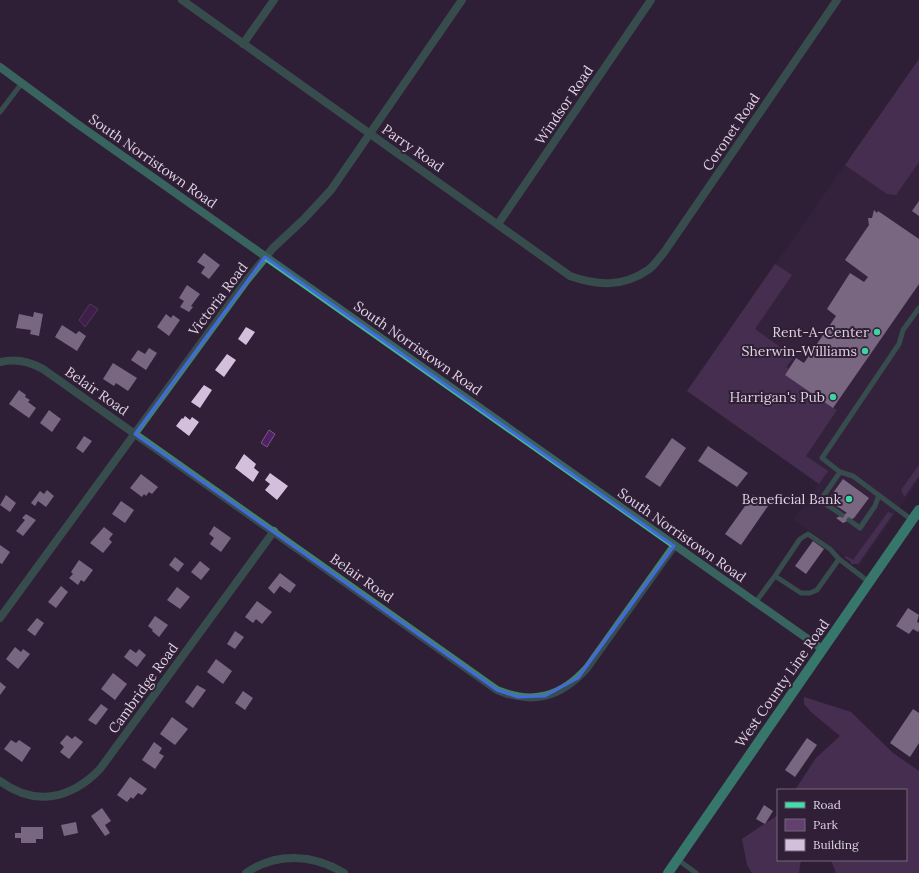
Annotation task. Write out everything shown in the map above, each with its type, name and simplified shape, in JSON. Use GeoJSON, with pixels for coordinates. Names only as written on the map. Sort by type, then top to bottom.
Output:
{"type":"FeatureCollection","features":[{"type":"Feature","properties":{"kind":"main road","name":"West County Line Road"},"geometry":{"type":"LineString","coordinates":[[668,873],[822,649],[916,516]]}},
{"type":"Feature","properties":{"kind":"street","name":"Parry Road"},"geometry":{"type":"LineString","coordinates":[[182,0],[570,276],[585,281],[610,284],[624,281],[640,273]]}},
{"type":"Feature","properties":{"kind":"street"},"geometry":{"type":"LineString","coordinates":[[243,44],[274,0]]}},
{"type":"Feature","properties":{"kind":"street","name":"Victoria Road"},"geometry":{"type":"LineString","coordinates":[[0,618],[265,257],[331,190],[462,0]]}},
{"type":"Feature","properties":{"kind":"street","name":"Windsor Road"},"geometry":{"type":"LineString","coordinates":[[498,224],[651,0]]}},
{"type":"Feature","properties":{"kind":"street","name":"Coronet Road"},"geometry":{"type":"LineString","coordinates":[[640,273],[648,270],[665,251],[837,0]]}},
{"type":"Feature","properties":{"kind":"street","name":"South Norristown Road"},"geometry":{"type":"LineString","coordinates":[[0,67],[265,257],[822,649]]}},
{"type":"Feature","properties":{"kind":"street","name":"Belair Road"},"geometry":{"type":"LineString","coordinates":[[0,362],[21,360],[43,369],[497,690],[518,697],[532,698],[545,696],[566,687],[578,678],[587,668],[674,546]]}},
{"type":"Feature","properties":{"kind":"street","name":"Cambridge Road"},"geometry":{"type":"LineString","coordinates":[[0,781],[10,789],[20,793],[44,797],[64,794],[90,780],[100,769],[274,531]]}},
{"type":"Feature","properties":{"kind":"street"},"geometry":{"type":"LineString","coordinates":[[246,873],[262,864],[284,858],[300,857],[316,860],[344,873]]}},
{"type":"Feature","properties":{"kind":"lane"},"geometry":{"type":"LineString","coordinates":[[0,112],[22,84]]}},
{"type":"Feature","properties":{"kind":"lane"},"geometry":{"type":"LineString","coordinates":[[916,516],[879,495],[853,476],[840,472],[822,458],[899,344],[903,330],[919,308]]}},
{"type":"Feature","properties":{"kind":"lane"},"geometry":{"type":"LineString","coordinates":[[840,472],[822,498],[823,502],[842,515]]}},
{"type":"Feature","properties":{"kind":"lane"},"geometry":{"type":"LineString","coordinates":[[850,520],[860,528],[875,506],[879,495]]}},
{"type":"Feature","properties":{"kind":"lane"},"geometry":{"type":"LineString","coordinates":[[755,603],[800,539],[808,534],[830,549],[839,559],[869,582]]}},
{"type":"Feature","properties":{"kind":"lane"},"geometry":{"type":"LineString","coordinates":[[775,576],[801,593],[810,593],[817,590],[839,559]]}},
{"type":"Feature","properties":{"kind":"lane"},"geometry":{"type":"LineString","coordinates":[[678,859],[695,873]]}},
{"type":"Feature","properties":{"kind":"highlighted area"},"geometry":{"type":"Polygon","coordinates":[[[265,257],[674,546],[578,678],[545,696],[518,697],[497,690],[135,434],[265,257]]]}},
{"type":"Feature","properties":{"kind":"shaded area"},"geometry":{"type":"Polygon","coordinates":[[[919,59],[919,479],[859,566],[794,520],[819,483],[687,391],[919,59]]]}},
{"type":"Feature","properties":{"kind":"shaded area"},"geometry":{"type":"Polygon","coordinates":[[[90,304],[98,309],[85,327],[79,320],[90,304]]]}},
{"type":"Feature","properties":{"kind":"shaded area"},"geometry":{"type":"Polygon","coordinates":[[[269,430],[275,434],[267,447],[261,443],[269,430]]]}},
{"type":"Feature","properties":{"kind":"green space"},"geometry":{"type":"Polygon","coordinates":[[[919,59],[919,162],[896,195],[887,194],[845,165],[919,59]]]}},
{"type":"Feature","properties":{"kind":"green space"},"geometry":{"type":"Polygon","coordinates":[[[775,264],[792,275],[755,329],[794,357],[786,367],[789,369],[785,375],[837,410],[806,456],[828,471],[819,484],[687,391],[775,264]]]}},
{"type":"Feature","properties":{"kind":"green space"},"geometry":{"type":"Polygon","coordinates":[[[919,465],[919,476],[904,496],[901,490],[919,465]]]}},
{"type":"Feature","properties":{"kind":"green space"},"geometry":{"type":"Polygon","coordinates":[[[888,512],[893,514],[858,564],[851,564],[851,562],[844,557],[846,556],[853,560],[888,512]]]}},
{"type":"Feature","properties":{"kind":"green space"},"geometry":{"type":"Polygon","coordinates":[[[804,697],[851,712],[893,753],[919,771],[919,873],[836,873],[831,861],[907,861],[907,789],[796,789],[816,758],[840,736],[811,712],[804,704],[804,697]]]}},
{"type":"Feature","properties":{"kind":"green space"},"geometry":{"type":"Polygon","coordinates":[[[777,816],[777,861],[801,861],[799,873],[752,873],[747,865],[742,839],[777,816]]]}},
{"type":"Feature","properties":{"kind":"building"},"geometry":{"type":"Polygon","coordinates":[[[919,201],[919,216],[912,211],[919,201]]]}},
{"type":"Feature","properties":{"kind":"building"},"geometry":{"type":"Polygon","coordinates":[[[874,210],[877,213],[878,211],[919,239],[919,284],[833,408],[785,375],[796,358],[804,363],[836,316],[827,309],[850,273],[864,282],[868,277],[845,260],[869,225],[868,218],[872,218],[874,210]]]}},
{"type":"Feature","properties":{"kind":"building"},"geometry":{"type":"Polygon","coordinates":[[[204,253],[220,265],[209,279],[201,273],[205,267],[197,262],[204,253]]]}},
{"type":"Feature","properties":{"kind":"building"},"geometry":{"type":"Polygon","coordinates":[[[187,285],[200,294],[191,306],[193,307],[189,312],[180,307],[184,301],[179,298],[187,285]]]}},
{"type":"Feature","properties":{"kind":"building"},"geometry":{"type":"Polygon","coordinates":[[[34,312],[43,314],[39,336],[30,334],[31,330],[16,328],[19,314],[33,317],[34,312]]]}},
{"type":"Feature","properties":{"kind":"building"},"geometry":{"type":"Polygon","coordinates":[[[166,314],[171,318],[173,315],[180,320],[169,336],[157,327],[166,314]]]}},
{"type":"Feature","properties":{"kind":"building"},"geometry":{"type":"Polygon","coordinates":[[[62,325],[76,334],[79,331],[86,336],[77,351],[55,337],[62,325]]]}},
{"type":"Feature","properties":{"kind":"building"},"geometry":{"type":"Polygon","coordinates":[[[246,327],[255,332],[246,345],[238,339],[246,327]]]}},
{"type":"Feature","properties":{"kind":"building"},"geometry":{"type":"Polygon","coordinates":[[[149,348],[157,353],[146,370],[131,360],[138,350],[145,354],[149,348]]]}},
{"type":"Feature","properties":{"kind":"building"},"geometry":{"type":"Polygon","coordinates":[[[227,354],[236,360],[224,377],[215,370],[227,354]]]}},
{"type":"Feature","properties":{"kind":"building"},"geometry":{"type":"Polygon","coordinates":[[[113,363],[137,378],[128,391],[116,383],[114,386],[103,379],[113,363]]]}},
{"type":"Feature","properties":{"kind":"building"},"geometry":{"type":"Polygon","coordinates":[[[204,385],[212,390],[200,408],[191,402],[204,385]]]}},
{"type":"Feature","properties":{"kind":"building"},"geometry":{"type":"Polygon","coordinates":[[[19,390],[30,400],[28,402],[36,408],[29,418],[9,404],[19,390]]]}},
{"type":"Feature","properties":{"kind":"building"},"geometry":{"type":"Polygon","coordinates":[[[49,410],[61,419],[52,432],[40,423],[49,410]]]}},
{"type":"Feature","properties":{"kind":"building"},"geometry":{"type":"Polygon","coordinates":[[[185,416],[190,420],[192,417],[199,422],[189,436],[176,426],[185,416]]]}},
{"type":"Feature","properties":{"kind":"building"},"geometry":{"type":"Polygon","coordinates":[[[84,436],[92,441],[83,453],[76,448],[84,436]]]}},
{"type":"Feature","properties":{"kind":"building"},"geometry":{"type":"Polygon","coordinates":[[[672,438],[686,448],[660,487],[645,477],[672,438]]]}},
{"type":"Feature","properties":{"kind":"building"},"geometry":{"type":"Polygon","coordinates":[[[708,446],[748,473],[737,487],[698,461],[708,446]]]}},
{"type":"Feature","properties":{"kind":"building"},"geometry":{"type":"Polygon","coordinates":[[[244,454],[256,464],[254,468],[259,472],[253,482],[235,468],[244,454]]]}},
{"type":"Feature","properties":{"kind":"building"},"geometry":{"type":"Polygon","coordinates":[[[270,473],[288,486],[277,500],[265,490],[270,484],[265,480],[270,473]]]}},
{"type":"Feature","properties":{"kind":"building"},"geometry":{"type":"Polygon","coordinates":[[[141,474],[158,487],[152,494],[149,492],[146,496],[144,494],[142,497],[130,488],[141,474]]]}},
{"type":"Feature","properties":{"kind":"building","name":"Beneficial Bank"},"geometry":{"type":"Polygon","coordinates":[[[843,479],[869,498],[854,518],[843,523],[836,518],[847,513],[828,500],[843,479]]]}},
{"type":"Feature","properties":{"kind":"building"},"geometry":{"type":"Polygon","coordinates":[[[47,490],[54,496],[46,507],[38,501],[35,506],[31,503],[40,491],[44,494],[47,490]]]}},
{"type":"Feature","properties":{"kind":"building"},"geometry":{"type":"Polygon","coordinates":[[[6,495],[16,503],[10,512],[0,505],[6,495]]]}},
{"type":"Feature","properties":{"kind":"building"},"geometry":{"type":"Polygon","coordinates":[[[753,495],[768,506],[741,545],[725,534],[753,495]]]}},
{"type":"Feature","properties":{"kind":"building"},"geometry":{"type":"Polygon","coordinates":[[[121,501],[134,510],[125,523],[112,514],[121,501]]]}},
{"type":"Feature","properties":{"kind":"building"},"geometry":{"type":"Polygon","coordinates":[[[26,514],[36,520],[23,536],[16,531],[25,520],[22,518],[26,514]]]}},
{"type":"Feature","properties":{"kind":"building"},"geometry":{"type":"Polygon","coordinates":[[[214,526],[231,538],[221,552],[210,544],[214,538],[209,534],[214,526]]]}},
{"type":"Feature","properties":{"kind":"building"},"geometry":{"type":"Polygon","coordinates":[[[104,527],[113,534],[109,539],[112,542],[103,553],[90,543],[104,527]]]}},
{"type":"Feature","properties":{"kind":"building"},"geometry":{"type":"Polygon","coordinates":[[[813,541],[824,549],[806,574],[795,566],[813,541]]]}},
{"type":"Feature","properties":{"kind":"building"},"geometry":{"type":"Polygon","coordinates":[[[0,545],[10,552],[2,564],[0,563],[0,545]]]}},
{"type":"Feature","properties":{"kind":"building"},"geometry":{"type":"Polygon","coordinates":[[[175,557],[184,564],[178,572],[169,565],[175,557]]]}},
{"type":"Feature","properties":{"kind":"building"},"geometry":{"type":"Polygon","coordinates":[[[79,560],[93,570],[84,582],[81,580],[78,585],[69,578],[73,574],[71,572],[79,560]]]}},
{"type":"Feature","properties":{"kind":"building"},"geometry":{"type":"Polygon","coordinates":[[[200,561],[210,569],[201,580],[191,572],[200,561]]]}},
{"type":"Feature","properties":{"kind":"building"},"geometry":{"type":"Polygon","coordinates":[[[280,573],[296,585],[290,593],[280,586],[274,594],[268,588],[280,573]]]}},
{"type":"Feature","properties":{"kind":"building"},"geometry":{"type":"Polygon","coordinates":[[[61,586],[68,592],[56,608],[48,602],[61,586]]]}},
{"type":"Feature","properties":{"kind":"building"},"geometry":{"type":"Polygon","coordinates":[[[177,587],[190,597],[180,609],[167,600],[177,587]]]}},
{"type":"Feature","properties":{"kind":"building"},"geometry":{"type":"Polygon","coordinates":[[[257,601],[272,612],[262,624],[256,619],[253,623],[245,617],[257,601]]]}},
{"type":"Feature","properties":{"kind":"building"},"geometry":{"type":"Polygon","coordinates":[[[908,608],[919,615],[917,622],[919,623],[918,632],[913,629],[909,634],[896,626],[908,608]]]}},
{"type":"Feature","properties":{"kind":"building"},"geometry":{"type":"Polygon","coordinates":[[[155,616],[168,625],[159,637],[148,626],[155,616]]]}},
{"type":"Feature","properties":{"kind":"building"},"geometry":{"type":"Polygon","coordinates":[[[37,618],[44,623],[35,636],[27,630],[37,618]]]}},
{"type":"Feature","properties":{"kind":"building"},"geometry":{"type":"Polygon","coordinates":[[[235,631],[244,637],[235,649],[227,644],[235,631]]]}},
{"type":"Feature","properties":{"kind":"building"},"geometry":{"type":"Polygon","coordinates":[[[15,647],[21,652],[23,649],[30,654],[18,669],[6,659],[15,647]]]}},
{"type":"Feature","properties":{"kind":"building"},"geometry":{"type":"Polygon","coordinates":[[[130,649],[136,653],[139,649],[146,655],[137,667],[124,657],[130,649]]]}},
{"type":"Feature","properties":{"kind":"building"},"geometry":{"type":"Polygon","coordinates":[[[216,659],[232,671],[223,684],[207,672],[216,659]]]}},
{"type":"Feature","properties":{"kind":"building"},"geometry":{"type":"Polygon","coordinates":[[[113,673],[127,684],[115,700],[101,689],[113,673]]]}},
{"type":"Feature","properties":{"kind":"building"},"geometry":{"type":"Polygon","coordinates":[[[0,682],[6,687],[0,695],[0,682]]]}},
{"type":"Feature","properties":{"kind":"building"},"geometry":{"type":"Polygon","coordinates":[[[197,685],[206,690],[193,708],[185,702],[197,685]]]}},
{"type":"Feature","properties":{"kind":"building"},"geometry":{"type":"Polygon","coordinates":[[[243,691],[253,698],[245,710],[235,703],[243,691]]]}},
{"type":"Feature","properties":{"kind":"building"},"geometry":{"type":"Polygon","coordinates":[[[101,704],[108,709],[96,725],[88,720],[101,704]]]}},
{"type":"Feature","properties":{"kind":"building"},"geometry":{"type":"Polygon","coordinates":[[[913,709],[919,713],[919,743],[910,757],[890,743],[913,709]]]}},
{"type":"Feature","properties":{"kind":"building"},"geometry":{"type":"Polygon","coordinates":[[[172,717],[188,729],[175,745],[160,734],[172,717]]]}},
{"type":"Feature","properties":{"kind":"building"},"geometry":{"type":"Polygon","coordinates":[[[67,735],[72,739],[75,736],[83,742],[69,759],[60,752],[64,747],[60,743],[67,735]]]}},
{"type":"Feature","properties":{"kind":"building"},"geometry":{"type":"Polygon","coordinates":[[[807,738],[817,745],[795,777],[785,770],[807,738]]]}},
{"type":"Feature","properties":{"kind":"building"},"geometry":{"type":"Polygon","coordinates":[[[11,740],[16,743],[19,740],[31,748],[22,762],[4,749],[11,740]]]}},
{"type":"Feature","properties":{"kind":"building"},"geometry":{"type":"Polygon","coordinates":[[[154,742],[162,748],[159,753],[164,756],[155,769],[142,760],[154,742]]]}},
{"type":"Feature","properties":{"kind":"building"},"geometry":{"type":"Polygon","coordinates":[[[130,777],[147,789],[142,795],[138,793],[133,799],[131,797],[127,802],[117,795],[130,777]]]}},
{"type":"Feature","properties":{"kind":"building"},"geometry":{"type":"Polygon","coordinates":[[[764,805],[773,811],[765,824],[756,819],[764,805]]]}},
{"type":"Feature","properties":{"kind":"building"},"geometry":{"type":"Polygon","coordinates":[[[102,808],[111,821],[105,825],[110,833],[105,836],[91,816],[102,808]]]}},
{"type":"Feature","properties":{"kind":"building"},"geometry":{"type":"Polygon","coordinates":[[[76,822],[78,833],[64,836],[61,825],[76,822]]]}},
{"type":"Feature","properties":{"kind":"building"},"geometry":{"type":"Polygon","coordinates":[[[21,827],[43,827],[43,839],[36,839],[36,843],[21,843],[21,838],[15,838],[15,833],[21,833],[21,827]]]}},
{"type":"Feature","properties":{"kind":"place","name":"Rent-A-Center"},"geometry":{"type":"Point","coordinates":[877,332]}},
{"type":"Feature","properties":{"kind":"place","name":"Sherwin-Williams"},"geometry":{"type":"Point","coordinates":[865,351]}},
{"type":"Feature","properties":{"kind":"place","name":"Harrigan's Pub"},"geometry":{"type":"Point","coordinates":[833,397]}},
{"type":"Feature","properties":{"kind":"place","name":"Beneficial Bank"},"geometry":{"type":"Point","coordinates":[849,499]}}]}
